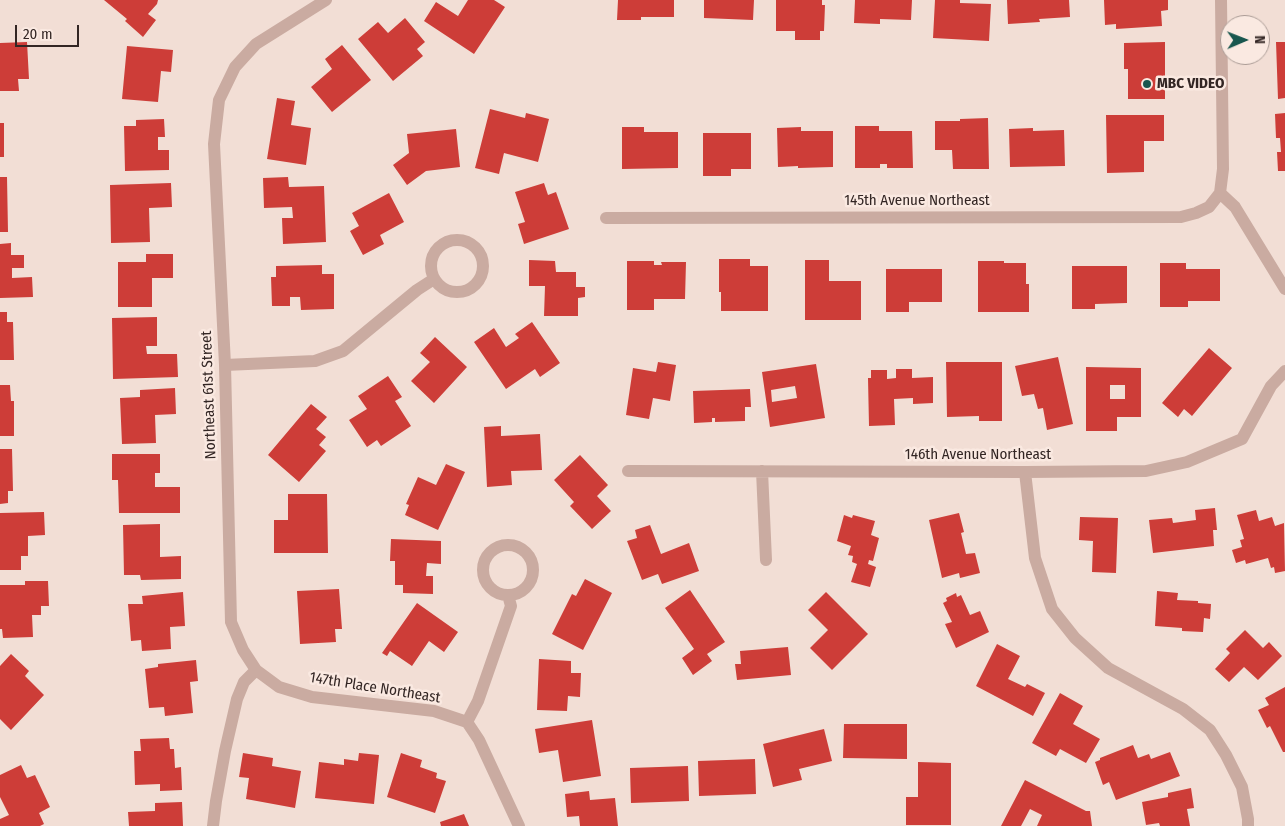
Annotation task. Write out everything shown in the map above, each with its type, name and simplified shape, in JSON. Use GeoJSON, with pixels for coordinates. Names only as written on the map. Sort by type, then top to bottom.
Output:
{"type":"FeatureCollection","features":[{"type":"Feature","properties":{"kind":"street","name":"Northeast 61st Street"},"geometry":{"type":"LineString","coordinates":[[256,670],[243,650],[232,622],[225,365],[214,144],[219,100],[235,67],[256,44],[326,0]]}},
{"type":"Feature","properties":{"kind":"street"},"geometry":{"type":"LineString","coordinates":[[1221,0],[1223,169],[1220,193],[1236,207],[1285,289]]}},
{"type":"Feature","properties":{"kind":"street","name":"145th Avenue Northeast"},"geometry":{"type":"LineString","coordinates":[[606,218],[1181,217],[1209,207],[1220,193]]}},
{"type":"Feature","properties":{"kind":"street"},"geometry":{"type":"LineString","coordinates":[[448,241],[467,241],[480,253],[484,262],[484,271],[480,280],[466,291],[457,293],[448,291],[434,279],[431,261],[435,253],[448,241]]}},
{"type":"Feature","properties":{"kind":"street"},"geometry":{"type":"LineString","coordinates":[[225,365],[315,361],[343,351],[417,290],[434,279]]}},
{"type":"Feature","properties":{"kind":"street","name":"146th Avenue Northeast"},"geometry":{"type":"LineString","coordinates":[[628,471],[1146,471],[1186,462],[1242,439],[1271,386],[1285,371]]}},
{"type":"Feature","properties":{"kind":"street"},"geometry":{"type":"LineString","coordinates":[[762,471],[766,560]]}},
{"type":"Feature","properties":{"kind":"street"},"geometry":{"type":"LineString","coordinates":[[1026,472],[1035,558],[1052,609],[1075,638],[1108,668],[1183,709],[1210,730],[1226,755],[1242,787],[1248,826]]}},
{"type":"Feature","properties":{"kind":"street"},"geometry":{"type":"LineString","coordinates":[[507,544],[524,550],[530,557],[533,565],[530,583],[517,594],[508,596],[492,590],[482,575],[486,557],[499,546],[507,544]]}},
{"type":"Feature","properties":{"kind":"street"},"geometry":{"type":"LineString","coordinates":[[508,596],[510,606],[478,701],[467,722],[479,740],[519,826]]}},
{"type":"Feature","properties":{"kind":"street"},"geometry":{"type":"LineString","coordinates":[[214,826],[216,801],[225,751],[237,699],[244,682],[256,670]]}},
{"type":"Feature","properties":{"kind":"street","name":"147th Place Northeast"},"geometry":{"type":"LineString","coordinates":[[256,670],[279,687],[312,697],[434,711],[467,722]]}},
{"type":"Feature","properties":{"kind":"building"},"geometry":{"type":"Polygon","coordinates":[[[104,0],[158,0],[157,4],[148,14],[156,20],[143,37],[125,21],[127,19],[104,0]]]}},
{"type":"Feature","properties":{"kind":"building"},"geometry":{"type":"Polygon","coordinates":[[[468,0],[494,0],[505,7],[474,54],[424,21],[436,2],[458,16],[468,0]]]}},
{"type":"Feature","properties":{"kind":"building"},"geometry":{"type":"Polygon","coordinates":[[[618,0],[674,0],[674,17],[641,17],[641,20],[617,20],[618,0]]]}},
{"type":"Feature","properties":{"kind":"building"},"geometry":{"type":"Polygon","coordinates":[[[704,0],[754,0],[753,20],[704,18],[704,0]]]}},
{"type":"Feature","properties":{"kind":"building"},"geometry":{"type":"Polygon","coordinates":[[[776,0],[822,0],[822,5],[825,5],[824,31],[820,31],[820,40],[795,40],[795,31],[776,31],[776,0]]]}},
{"type":"Feature","properties":{"kind":"building"},"geometry":{"type":"Polygon","coordinates":[[[855,0],[912,0],[911,20],[880,19],[880,24],[854,23],[855,0]]]}},
{"type":"Feature","properties":{"kind":"building"},"geometry":{"type":"Polygon","coordinates":[[[935,0],[960,0],[960,3],[991,4],[989,41],[933,38],[935,0]]]}},
{"type":"Feature","properties":{"kind":"building"},"geometry":{"type":"Polygon","coordinates":[[[1007,0],[1069,0],[1070,17],[1039,19],[1040,22],[1008,24],[1007,0]]]}},
{"type":"Feature","properties":{"kind":"building"},"geometry":{"type":"Polygon","coordinates":[[[1104,0],[1168,0],[1168,10],[1161,11],[1162,26],[1116,29],[1116,24],[1105,25],[1104,0]]]}},
{"type":"Feature","properties":{"kind":"building"},"geometry":{"type":"Polygon","coordinates":[[[405,18],[425,42],[417,49],[423,56],[393,81],[358,39],[378,22],[388,33],[405,18]]]}},
{"type":"Feature","properties":{"kind":"building"},"geometry":{"type":"Polygon","coordinates":[[[27,42],[29,79],[18,79],[19,91],[0,91],[0,43],[27,42]]]}},
{"type":"Feature","properties":{"kind":"building","name":"MBC VIDEO"},"geometry":{"type":"Polygon","coordinates":[[[1165,42],[1165,99],[1128,99],[1128,69],[1124,69],[1124,43],[1165,42]]]}},
{"type":"Feature","properties":{"kind":"building"},"geometry":{"type":"Polygon","coordinates":[[[1276,42],[1285,42],[1285,98],[1278,99],[1276,42]]]}},
{"type":"Feature","properties":{"kind":"building"},"geometry":{"type":"Polygon","coordinates":[[[342,45],[371,80],[332,112],[311,87],[332,69],[325,59],[342,45]]]}},
{"type":"Feature","properties":{"kind":"building"},"geometry":{"type":"Polygon","coordinates":[[[127,46],[173,50],[171,72],[161,71],[158,102],[122,99],[127,46]]]}},
{"type":"Feature","properties":{"kind":"building"},"geometry":{"type":"Polygon","coordinates":[[[277,98],[295,101],[291,125],[311,128],[306,165],[267,159],[277,98]]]}},
{"type":"Feature","properties":{"kind":"building"},"geometry":{"type":"Polygon","coordinates":[[[490,109],[525,118],[526,113],[549,119],[538,162],[504,153],[499,174],[475,168],[490,109]]]}},
{"type":"Feature","properties":{"kind":"building"},"geometry":{"type":"Polygon","coordinates":[[[1285,113],[1285,171],[1278,171],[1277,152],[1281,152],[1280,138],[1276,138],[1275,114],[1285,113]]]}},
{"type":"Feature","properties":{"kind":"building"},"geometry":{"type":"Polygon","coordinates":[[[1106,115],[1164,115],[1164,141],[1144,141],[1144,172],[1107,173],[1106,115]]]}},
{"type":"Feature","properties":{"kind":"building"},"geometry":{"type":"Polygon","coordinates":[[[988,118],[989,169],[953,169],[952,150],[935,150],[935,121],[988,118]]]}},
{"type":"Feature","properties":{"kind":"building"},"geometry":{"type":"Polygon","coordinates":[[[164,119],[165,137],[158,137],[158,150],[169,150],[169,170],[125,171],[124,126],[136,126],[136,120],[164,119]]]}},
{"type":"Feature","properties":{"kind":"building"},"geometry":{"type":"Polygon","coordinates":[[[0,123],[4,123],[4,157],[0,157],[0,123]]]}},
{"type":"Feature","properties":{"kind":"building"},"geometry":{"type":"Polygon","coordinates":[[[855,126],[879,126],[879,131],[912,131],[913,168],[887,168],[887,164],[880,164],[880,168],[855,168],[855,126]]]}},
{"type":"Feature","properties":{"kind":"building"},"geometry":{"type":"Polygon","coordinates":[[[622,127],[644,127],[644,132],[678,132],[678,168],[622,169],[622,127]]]}},
{"type":"Feature","properties":{"kind":"building"},"geometry":{"type":"Polygon","coordinates":[[[801,127],[801,131],[833,131],[833,167],[778,167],[777,128],[801,127]]]}},
{"type":"Feature","properties":{"kind":"building"},"geometry":{"type":"Polygon","coordinates":[[[1033,128],[1033,131],[1064,130],[1065,166],[1010,167],[1009,129],[1033,128]]]}},
{"type":"Feature","properties":{"kind":"building"},"geometry":{"type":"Polygon","coordinates":[[[456,129],[460,167],[426,171],[407,185],[393,165],[409,153],[407,134],[456,129]]]}},
{"type":"Feature","properties":{"kind":"building"},"geometry":{"type":"Polygon","coordinates":[[[703,133],[751,133],[751,169],[731,169],[731,176],[703,176],[703,133]]]}},
{"type":"Feature","properties":{"kind":"building"},"geometry":{"type":"Polygon","coordinates":[[[0,177],[7,177],[8,232],[0,232],[0,177]]]}},
{"type":"Feature","properties":{"kind":"building"},"geometry":{"type":"Polygon","coordinates":[[[288,177],[289,187],[324,186],[326,242],[283,244],[282,218],[293,218],[292,207],[264,208],[263,178],[288,177]]]}},
{"type":"Feature","properties":{"kind":"building"},"geometry":{"type":"Polygon","coordinates":[[[171,183],[172,207],[149,208],[150,242],[111,243],[110,185],[171,183]]]}},
{"type":"Feature","properties":{"kind":"building"},"geometry":{"type":"Polygon","coordinates":[[[544,183],[548,195],[556,192],[569,229],[524,244],[518,224],[525,222],[515,192],[544,183]]]}},
{"type":"Feature","properties":{"kind":"building"},"geometry":{"type":"Polygon","coordinates":[[[389,193],[404,222],[380,235],[384,244],[363,255],[350,231],[359,226],[352,213],[389,193]]]}},
{"type":"Feature","properties":{"kind":"building"},"geometry":{"type":"Polygon","coordinates":[[[11,243],[11,255],[24,255],[24,268],[12,268],[12,278],[32,277],[33,297],[0,298],[0,244],[11,243]]]}},
{"type":"Feature","properties":{"kind":"building"},"geometry":{"type":"Polygon","coordinates":[[[146,254],[173,254],[173,278],[152,278],[152,307],[118,307],[118,262],[146,262],[146,254]]]}},
{"type":"Feature","properties":{"kind":"building"},"geometry":{"type":"Polygon","coordinates":[[[719,259],[750,259],[750,266],[768,266],[768,311],[721,311],[719,259]]]}},
{"type":"Feature","properties":{"kind":"building"},"geometry":{"type":"Polygon","coordinates":[[[529,260],[555,261],[556,272],[576,272],[576,287],[585,287],[585,297],[578,298],[578,316],[544,316],[545,286],[529,286],[529,260]]]}},
{"type":"Feature","properties":{"kind":"building"},"geometry":{"type":"Polygon","coordinates":[[[805,260],[829,260],[829,281],[861,281],[861,320],[805,320],[805,260]]]}},
{"type":"Feature","properties":{"kind":"building"},"geometry":{"type":"Polygon","coordinates":[[[627,261],[654,261],[654,265],[662,265],[661,262],[686,262],[685,299],[654,299],[654,310],[627,310],[627,261]]]}},
{"type":"Feature","properties":{"kind":"building"},"geometry":{"type":"Polygon","coordinates":[[[978,261],[1026,263],[1026,284],[1029,284],[1029,312],[978,312],[978,261]]]}},
{"type":"Feature","properties":{"kind":"building"},"geometry":{"type":"Polygon","coordinates":[[[1160,263],[1186,263],[1186,269],[1220,269],[1220,301],[1188,301],[1188,307],[1160,307],[1160,263]]]}},
{"type":"Feature","properties":{"kind":"building"},"geometry":{"type":"Polygon","coordinates":[[[322,265],[322,274],[334,274],[334,309],[301,310],[300,297],[290,297],[290,306],[272,306],[271,277],[276,277],[276,266],[322,265]]]}},
{"type":"Feature","properties":{"kind":"building"},"geometry":{"type":"Polygon","coordinates":[[[1072,266],[1127,266],[1127,303],[1095,304],[1095,309],[1072,309],[1072,266]]]}},
{"type":"Feature","properties":{"kind":"building"},"geometry":{"type":"Polygon","coordinates":[[[886,269],[942,269],[942,302],[909,302],[909,312],[886,312],[886,269]]]}},
{"type":"Feature","properties":{"kind":"building"},"geometry":{"type":"Polygon","coordinates":[[[0,312],[7,312],[7,322],[13,322],[14,360],[0,360],[0,312]]]}},
{"type":"Feature","properties":{"kind":"building"},"geometry":{"type":"Polygon","coordinates":[[[157,317],[157,346],[146,346],[147,354],[177,354],[178,377],[113,379],[112,318],[157,317]]]}},
{"type":"Feature","properties":{"kind":"building"},"geometry":{"type":"Polygon","coordinates":[[[532,322],[560,363],[540,377],[535,369],[506,389],[474,342],[494,328],[506,347],[519,338],[515,334],[532,322]]]}},
{"type":"Feature","properties":{"kind":"building"},"geometry":{"type":"Polygon","coordinates":[[[435,337],[467,367],[434,403],[411,381],[430,362],[420,353],[435,337]]]}},
{"type":"Feature","properties":{"kind":"building"},"geometry":{"type":"Polygon","coordinates":[[[1209,348],[1232,368],[1192,416],[1184,409],[1178,417],[1162,403],[1209,348]]]}},
{"type":"Feature","properties":{"kind":"building"},"geometry":{"type":"Polygon","coordinates":[[[1058,357],[1073,424],[1047,430],[1043,408],[1038,409],[1034,394],[1022,396],[1015,366],[1058,357]]]}},
{"type":"Feature","properties":{"kind":"building"},"geometry":{"type":"Polygon","coordinates":[[[658,362],[676,365],[670,401],[653,398],[649,419],[626,415],[633,368],[656,372],[658,362]]]}},
{"type":"Feature","properties":{"kind":"building"},"geometry":{"type":"Polygon","coordinates":[[[946,362],[1002,362],[1002,421],[979,421],[979,416],[947,417],[946,362]]]}},
{"type":"Feature","properties":{"kind":"building"},"geometry":{"type":"Polygon","coordinates":[[[816,364],[825,418],[770,427],[762,372],[816,364]],[[795,386],[771,390],[772,402],[797,398],[795,386]]]}},
{"type":"Feature","properties":{"kind":"building"},"geometry":{"type":"Polygon","coordinates":[[[1086,367],[1141,368],[1141,417],[1117,417],[1117,431],[1086,431],[1086,367]],[[1110,385],[1110,399],[1125,399],[1125,385],[1110,385]]]}},
{"type":"Feature","properties":{"kind":"building"},"geometry":{"type":"Polygon","coordinates":[[[896,369],[912,369],[912,378],[933,377],[933,403],[913,404],[913,398],[894,399],[895,425],[869,426],[868,378],[871,378],[871,370],[887,370],[887,379],[896,378],[896,369]]]}},
{"type":"Feature","properties":{"kind":"building"},"geometry":{"type":"Polygon","coordinates":[[[388,376],[402,397],[395,401],[411,426],[381,446],[377,440],[367,447],[349,420],[367,409],[358,396],[388,376]]]}},
{"type":"Feature","properties":{"kind":"building"},"geometry":{"type":"Polygon","coordinates":[[[0,385],[10,385],[11,401],[14,401],[14,436],[0,436],[0,385]]]}},
{"type":"Feature","properties":{"kind":"building"},"geometry":{"type":"Polygon","coordinates":[[[175,388],[176,414],[155,415],[156,443],[122,444],[120,398],[140,397],[140,390],[175,388]]]}},
{"type":"Feature","properties":{"kind":"building"},"geometry":{"type":"Polygon","coordinates":[[[750,389],[751,407],[745,407],[745,421],[715,422],[715,418],[712,418],[712,422],[694,423],[693,391],[750,389]]]}},
{"type":"Feature","properties":{"kind":"building"},"geometry":{"type":"Polygon","coordinates":[[[311,404],[327,417],[316,429],[326,437],[319,445],[326,451],[299,482],[268,455],[311,404]]]}},
{"type":"Feature","properties":{"kind":"building"},"geometry":{"type":"Polygon","coordinates":[[[501,426],[501,436],[540,434],[542,470],[511,471],[512,485],[487,487],[484,427],[501,426]]]}},
{"type":"Feature","properties":{"kind":"building"},"geometry":{"type":"Polygon","coordinates":[[[0,449],[12,449],[13,491],[8,491],[8,503],[0,504],[0,449]]]}},
{"type":"Feature","properties":{"kind":"building"},"geometry":{"type":"Polygon","coordinates":[[[112,454],[160,454],[160,473],[155,473],[155,487],[180,487],[180,513],[119,513],[118,480],[112,480],[112,454]]]}},
{"type":"Feature","properties":{"kind":"building"},"geometry":{"type":"Polygon","coordinates":[[[580,455],[608,485],[597,496],[611,511],[592,529],[570,506],[574,502],[554,480],[580,455]]]}},
{"type":"Feature","properties":{"kind":"building"},"geometry":{"type":"Polygon","coordinates":[[[446,464],[465,472],[438,530],[405,515],[409,505],[406,504],[418,477],[436,485],[446,464]]]}},
{"type":"Feature","properties":{"kind":"building"},"geometry":{"type":"Polygon","coordinates":[[[288,494],[327,494],[328,553],[274,553],[274,520],[288,520],[288,494]]]}},
{"type":"Feature","properties":{"kind":"building"},"geometry":{"type":"Polygon","coordinates":[[[1215,508],[1217,530],[1213,530],[1214,546],[1153,553],[1149,520],[1172,518],[1173,523],[1196,520],[1195,510],[1215,508]]]}},
{"type":"Feature","properties":{"kind":"building"},"geometry":{"type":"Polygon","coordinates":[[[1256,510],[1259,521],[1272,517],[1275,526],[1284,523],[1285,571],[1275,573],[1274,567],[1271,568],[1268,558],[1246,564],[1245,560],[1236,563],[1232,550],[1242,547],[1240,540],[1244,539],[1237,515],[1256,510]]]}},
{"type":"Feature","properties":{"kind":"building"},"geometry":{"type":"Polygon","coordinates":[[[44,512],[45,535],[28,536],[28,556],[21,556],[21,570],[0,570],[0,513],[44,512]]]}},
{"type":"Feature","properties":{"kind":"building"},"geometry":{"type":"Polygon","coordinates":[[[959,513],[964,532],[961,533],[966,554],[975,553],[980,573],[960,578],[959,573],[942,578],[929,520],[959,513]]]}},
{"type":"Feature","properties":{"kind":"building"},"geometry":{"type":"Polygon","coordinates":[[[844,515],[852,518],[853,515],[875,521],[871,535],[879,538],[873,561],[869,560],[868,564],[876,567],[870,587],[851,582],[857,564],[852,562],[853,556],[848,555],[851,546],[837,541],[844,515]]]}},
{"type":"Feature","properties":{"kind":"building"},"geometry":{"type":"Polygon","coordinates":[[[1080,517],[1118,518],[1116,573],[1092,572],[1093,541],[1079,540],[1080,517]]]}},
{"type":"Feature","properties":{"kind":"building"},"geometry":{"type":"Polygon","coordinates":[[[160,524],[160,557],[181,556],[181,579],[141,580],[140,575],[124,575],[123,525],[160,524]]]}},
{"type":"Feature","properties":{"kind":"building"},"geometry":{"type":"Polygon","coordinates":[[[650,525],[661,554],[689,543],[699,571],[662,584],[658,574],[642,580],[627,541],[637,538],[635,530],[650,525]]]}},
{"type":"Feature","properties":{"kind":"building"},"geometry":{"type":"Polygon","coordinates":[[[391,539],[441,541],[441,564],[427,563],[426,576],[433,576],[433,594],[403,593],[403,585],[395,585],[395,561],[390,561],[391,539]]]}},
{"type":"Feature","properties":{"kind":"building"},"geometry":{"type":"Polygon","coordinates":[[[585,579],[612,593],[583,650],[552,634],[572,594],[576,596],[585,579]]]}},
{"type":"Feature","properties":{"kind":"building"},"geometry":{"type":"Polygon","coordinates":[[[25,581],[48,581],[49,606],[41,606],[41,615],[32,615],[33,637],[3,638],[2,629],[0,629],[0,585],[25,585],[25,581]]]}},
{"type":"Feature","properties":{"kind":"building"},"geometry":{"type":"Polygon","coordinates":[[[339,589],[342,629],[335,629],[336,642],[300,644],[297,591],[339,589]]]}},
{"type":"Feature","properties":{"kind":"building"},"geometry":{"type":"Polygon","coordinates":[[[690,590],[725,642],[707,654],[712,661],[693,675],[682,658],[694,649],[665,608],[690,590]]]}},
{"type":"Feature","properties":{"kind":"building"},"geometry":{"type":"Polygon","coordinates":[[[1157,591],[1178,593],[1177,600],[1211,604],[1210,619],[1204,618],[1203,632],[1182,631],[1182,628],[1155,626],[1157,591]]]}},
{"type":"Feature","properties":{"kind":"building"},"geometry":{"type":"Polygon","coordinates":[[[183,592],[185,626],[170,627],[171,649],[142,651],[141,640],[131,641],[128,604],[143,604],[142,596],[183,592]]]}},
{"type":"Feature","properties":{"kind":"building"},"geometry":{"type":"Polygon","coordinates":[[[826,592],[868,634],[832,670],[810,648],[828,630],[808,610],[826,592]]]}},
{"type":"Feature","properties":{"kind":"building"},"geometry":{"type":"Polygon","coordinates":[[[956,593],[957,597],[961,595],[970,615],[980,611],[989,632],[956,648],[945,624],[952,622],[943,603],[947,601],[946,598],[956,593]]]}},
{"type":"Feature","properties":{"kind":"building"},"geometry":{"type":"Polygon","coordinates":[[[417,603],[458,632],[444,652],[429,641],[412,666],[390,651],[387,656],[382,653],[417,603]]]}},
{"type":"Feature","properties":{"kind":"building"},"geometry":{"type":"Polygon","coordinates":[[[1245,630],[1263,648],[1269,642],[1282,656],[1258,680],[1244,667],[1229,682],[1215,669],[1230,653],[1226,649],[1245,630]]]}},
{"type":"Feature","properties":{"kind":"building"},"geometry":{"type":"Polygon","coordinates":[[[997,644],[1020,656],[1008,679],[1025,687],[1027,684],[1045,693],[1033,716],[976,686],[997,644]]]}},
{"type":"Feature","properties":{"kind":"building"},"geometry":{"type":"Polygon","coordinates":[[[788,647],[791,675],[737,680],[735,664],[741,664],[740,651],[788,647]]]}},
{"type":"Feature","properties":{"kind":"building"},"geometry":{"type":"Polygon","coordinates":[[[11,654],[29,671],[25,676],[44,695],[11,730],[0,719],[0,666],[11,654]]]}},
{"type":"Feature","properties":{"kind":"building"},"geometry":{"type":"Polygon","coordinates":[[[539,659],[571,661],[571,673],[581,673],[580,697],[568,696],[567,711],[537,710],[539,659]]]}},
{"type":"Feature","properties":{"kind":"building"},"geometry":{"type":"Polygon","coordinates":[[[196,660],[198,681],[190,682],[193,713],[165,716],[164,707],[149,708],[145,669],[158,667],[158,664],[196,660]]]}},
{"type":"Feature","properties":{"kind":"building"},"geometry":{"type":"Polygon","coordinates":[[[1285,687],[1285,752],[1283,752],[1270,726],[1267,728],[1258,710],[1269,705],[1265,698],[1285,687]]]}},
{"type":"Feature","properties":{"kind":"building"},"geometry":{"type":"Polygon","coordinates":[[[1060,693],[1083,706],[1073,724],[1100,739],[1086,763],[1060,749],[1056,756],[1032,743],[1060,693]]]}},
{"type":"Feature","properties":{"kind":"building"},"geometry":{"type":"Polygon","coordinates":[[[592,720],[601,776],[563,782],[558,750],[539,753],[535,729],[592,720]]]}},
{"type":"Feature","properties":{"kind":"building"},"geometry":{"type":"Polygon","coordinates":[[[844,724],[907,724],[907,759],[843,758],[844,724]]]}},
{"type":"Feature","properties":{"kind":"building"},"geometry":{"type":"Polygon","coordinates":[[[824,729],[832,761],[799,769],[802,780],[773,787],[763,744],[824,729]]]}},
{"type":"Feature","properties":{"kind":"building"},"geometry":{"type":"Polygon","coordinates":[[[169,738],[170,749],[174,749],[175,768],[181,767],[182,790],[160,791],[160,784],[135,785],[134,751],[141,751],[140,739],[169,738]]]}},
{"type":"Feature","properties":{"kind":"building"},"geometry":{"type":"Polygon","coordinates":[[[1133,745],[1138,758],[1149,754],[1151,759],[1170,752],[1180,776],[1116,800],[1109,782],[1103,785],[1095,762],[1100,760],[1100,758],[1133,745]]]}},
{"type":"Feature","properties":{"kind":"building"},"geometry":{"type":"Polygon","coordinates":[[[243,753],[273,758],[272,766],[301,771],[295,808],[246,799],[249,778],[239,777],[243,753]]]}},
{"type":"Feature","properties":{"kind":"building"},"geometry":{"type":"Polygon","coordinates":[[[359,753],[379,755],[374,804],[315,798],[319,762],[344,765],[344,759],[358,761],[359,753]]]}},
{"type":"Feature","properties":{"kind":"building"},"geometry":{"type":"Polygon","coordinates":[[[401,753],[422,760],[420,767],[437,773],[436,778],[446,781],[435,813],[387,797],[401,753]]]}},
{"type":"Feature","properties":{"kind":"building"},"geometry":{"type":"Polygon","coordinates":[[[755,759],[756,794],[699,796],[698,761],[755,759]]]}},
{"type":"Feature","properties":{"kind":"building"},"geometry":{"type":"Polygon","coordinates":[[[918,762],[951,763],[951,825],[906,825],[906,797],[918,797],[918,762]]]}},
{"type":"Feature","properties":{"kind":"building"},"geometry":{"type":"Polygon","coordinates":[[[21,765],[27,778],[35,775],[50,807],[39,813],[44,824],[40,826],[0,826],[0,819],[9,815],[0,797],[0,775],[21,765]]]}},
{"type":"Feature","properties":{"kind":"building"},"geometry":{"type":"Polygon","coordinates":[[[688,766],[689,801],[631,803],[630,768],[688,766]]]}},
{"type":"Feature","properties":{"kind":"building"},"geometry":{"type":"Polygon","coordinates":[[[1025,780],[1086,811],[1090,811],[1092,826],[1037,826],[1042,815],[1030,809],[1021,826],[1001,826],[1025,780]]]}},
{"type":"Feature","properties":{"kind":"building"},"geometry":{"type":"Polygon","coordinates":[[[1191,788],[1194,808],[1187,809],[1190,826],[1160,826],[1159,823],[1146,825],[1142,802],[1168,797],[1168,793],[1191,788]]]}},
{"type":"Feature","properties":{"kind":"building"},"geometry":{"type":"Polygon","coordinates":[[[589,791],[590,800],[615,798],[618,826],[580,826],[579,816],[567,817],[565,794],[589,791]]]}},
{"type":"Feature","properties":{"kind":"building"},"geometry":{"type":"Polygon","coordinates":[[[182,802],[183,826],[129,826],[128,812],[155,811],[155,803],[182,802]]]}},
{"type":"Feature","properties":{"kind":"building"},"geometry":{"type":"Polygon","coordinates":[[[464,814],[469,826],[441,826],[440,822],[464,814]]]}},
{"type":"Feature","properties":{"kind":"place","name":"MBC VIDEO"},"geometry":{"type":"Point","coordinates":[1147,84]}}]}
